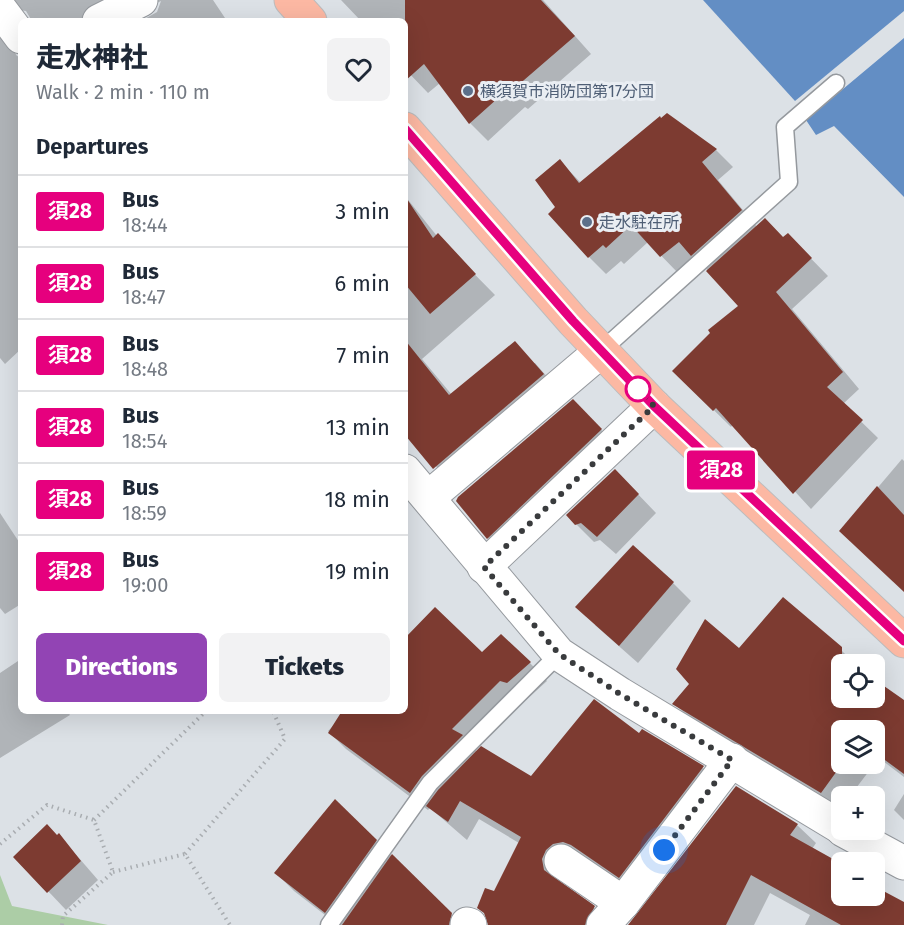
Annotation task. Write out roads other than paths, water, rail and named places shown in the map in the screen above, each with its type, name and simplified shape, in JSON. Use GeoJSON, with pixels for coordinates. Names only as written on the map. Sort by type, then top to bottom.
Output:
{"type":"FeatureCollection","features":[{"type":"Feature","properties":{"kind":"highway"},"geometry":{"type":"LineString","coordinates":[[291,0],[306,18]]}},
{"type":"Feature","properties":{"kind":"highway"},"geometry":{"type":"LineString","coordinates":[[408,132],[601,351],[654,406],[904,641]]}},
{"type":"Feature","properties":{"kind":"street"},"geometry":{"type":"LineString","coordinates":[[105,18],[141,0]]}},
{"type":"Feature","properties":{"kind":"street"},"geometry":{"type":"LineString","coordinates":[[429,497],[601,351]]}},
{"type":"Feature","properties":{"kind":"street"},"geometry":{"type":"LineString","coordinates":[[484,567],[654,406]]}},
{"type":"Feature","properties":{"kind":"street"},"geometry":{"type":"LineString","coordinates":[[408,474],[559,654],[620,694],[831,822]]}},
{"type":"Feature","properties":{"kind":"street"},"geometry":{"type":"LineString","coordinates":[[561,861],[613,914],[732,760]]}},
{"type":"Feature","properties":{"kind":"street"},"geometry":{"type":"LineString","coordinates":[[862,840],[904,863]]}},
{"type":"Feature","properties":{"kind":"lane"},"geometry":{"type":"LineString","coordinates":[[601,351],[789,182],[785,127],[836,83]]}},
{"type":"Feature","properties":{"kind":"lane"},"geometry":{"type":"LineString","coordinates":[[329,925],[430,783],[559,654]]}},
{"type":"Feature","properties":{"kind":"water"},"geometry":{"type":"Polygon","coordinates":[[[703,0],[904,0],[904,11],[795,101],[703,0]]]}},
{"type":"Feature","properties":{"kind":"water"},"geometry":{"type":"Polygon","coordinates":[[[904,38],[904,197],[834,126],[816,135],[806,120],[904,38]]]}},
{"type":"Feature","properties":{"kind":"place","name":"横須賀市消防団第17分団"},"geometry":{"type":"Point","coordinates":[468,91]}},
{"type":"Feature","properties":{"kind":"place","name":"走水駐在所"},"geometry":{"type":"Point","coordinates":[587,222]}}]}
